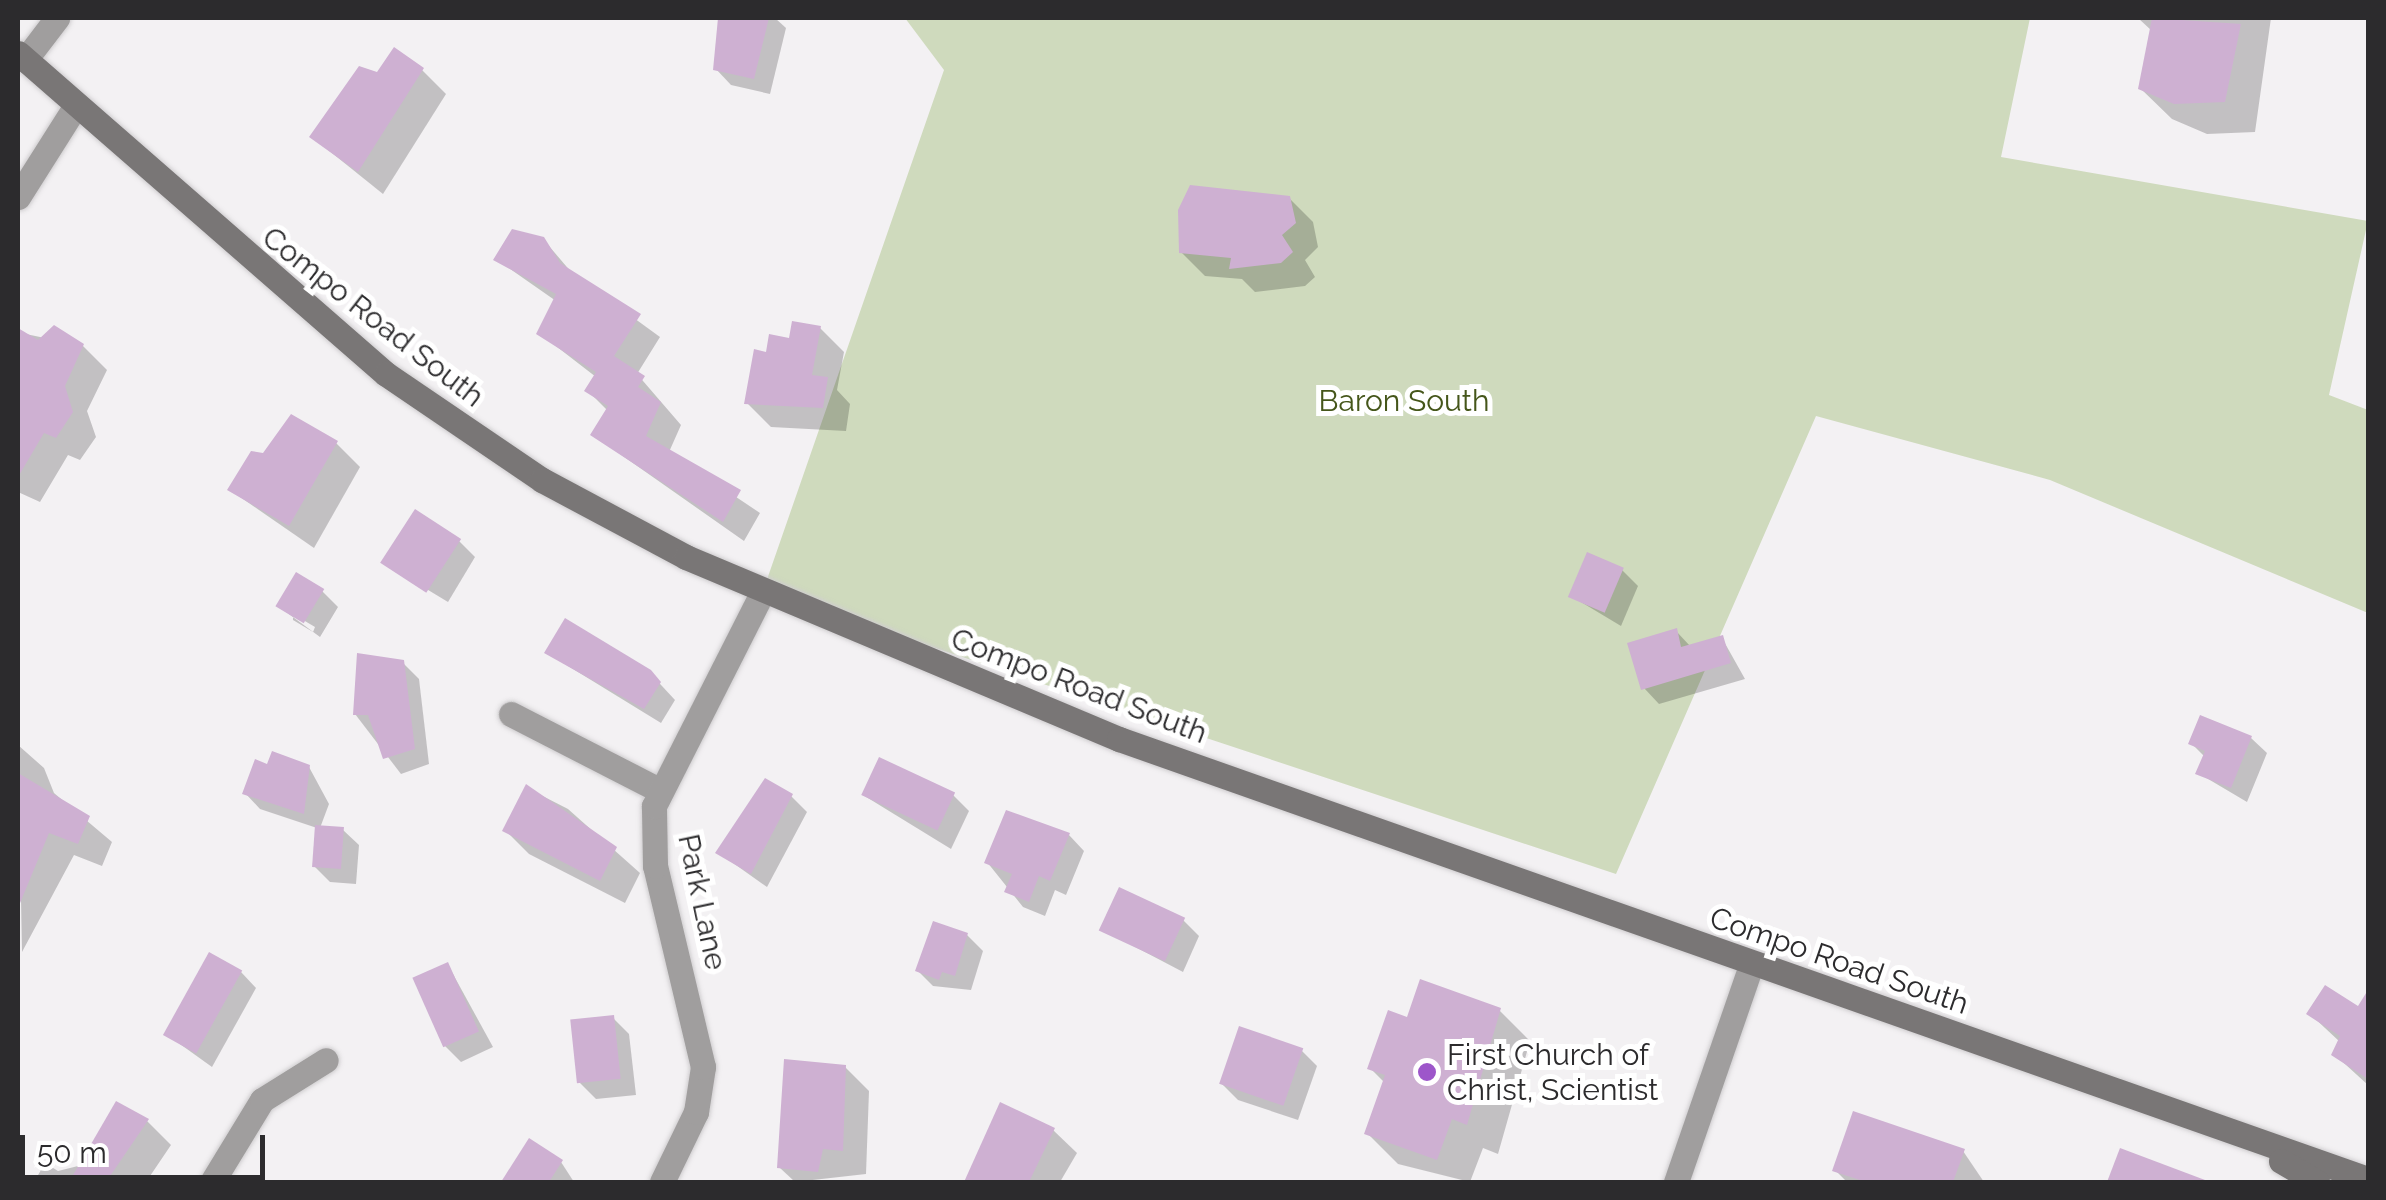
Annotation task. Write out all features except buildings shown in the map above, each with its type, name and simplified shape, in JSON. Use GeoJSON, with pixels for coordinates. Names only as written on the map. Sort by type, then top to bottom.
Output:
{"type":"FeatureCollection","features":[{"type":"Feature","properties":{"kind":"main road","name":"Compo Road South"},"geometry":{"type":"LineString","coordinates":[[21,56],[246,260],[461,429],[630,530],[763,591],[1119,739],[2246,1141],[2368,1179]]}},
{"type":"Feature","properties":{"kind":"main road","name":"Compo Road South"},"geometry":{"type":"LineString","coordinates":[[2246,1141],[2317,1182]]}},
{"type":"Feature","properties":{"kind":"street"},"geometry":{"type":"LineString","coordinates":[[21,56],[57,18]]}},
{"type":"Feature","properties":{"kind":"street"},"geometry":{"type":"LineString","coordinates":[[18,197],[76,107]]}},
{"type":"Feature","properties":{"kind":"street","name":"Park Lane"},"geometry":{"type":"LineString","coordinates":[[662,1182],[696,1112],[703,1067],[655,866],[657,788],[763,591]]}},
{"type":"Feature","properties":{"kind":"street"},"geometry":{"type":"LineString","coordinates":[[511,714],[657,788]]}},
{"type":"Feature","properties":{"kind":"street"},"geometry":{"type":"LineString","coordinates":[[1676,1182],[1751,965]]}},
{"type":"Feature","properties":{"kind":"street"},"geometry":{"type":"LineString","coordinates":[[212,1182],[262,1100],[326,1060]]}},
{"type":"Feature","properties":{"kind":"green space","name":"Baron South"},"geometry":{"type":"Polygon","coordinates":[[[905,18],[2030,18],[2001,157],[2368,221],[2329,395],[2368,410],[2368,613],[2050,480],[1816,416],[1616,874],[763,591],[944,70],[905,18]]]}},
{"type":"Feature","properties":{"kind":"place","name":"First Church of Christ, Scientist"},"geometry":{"type":"Point","coordinates":[1427,1072]}}]}
